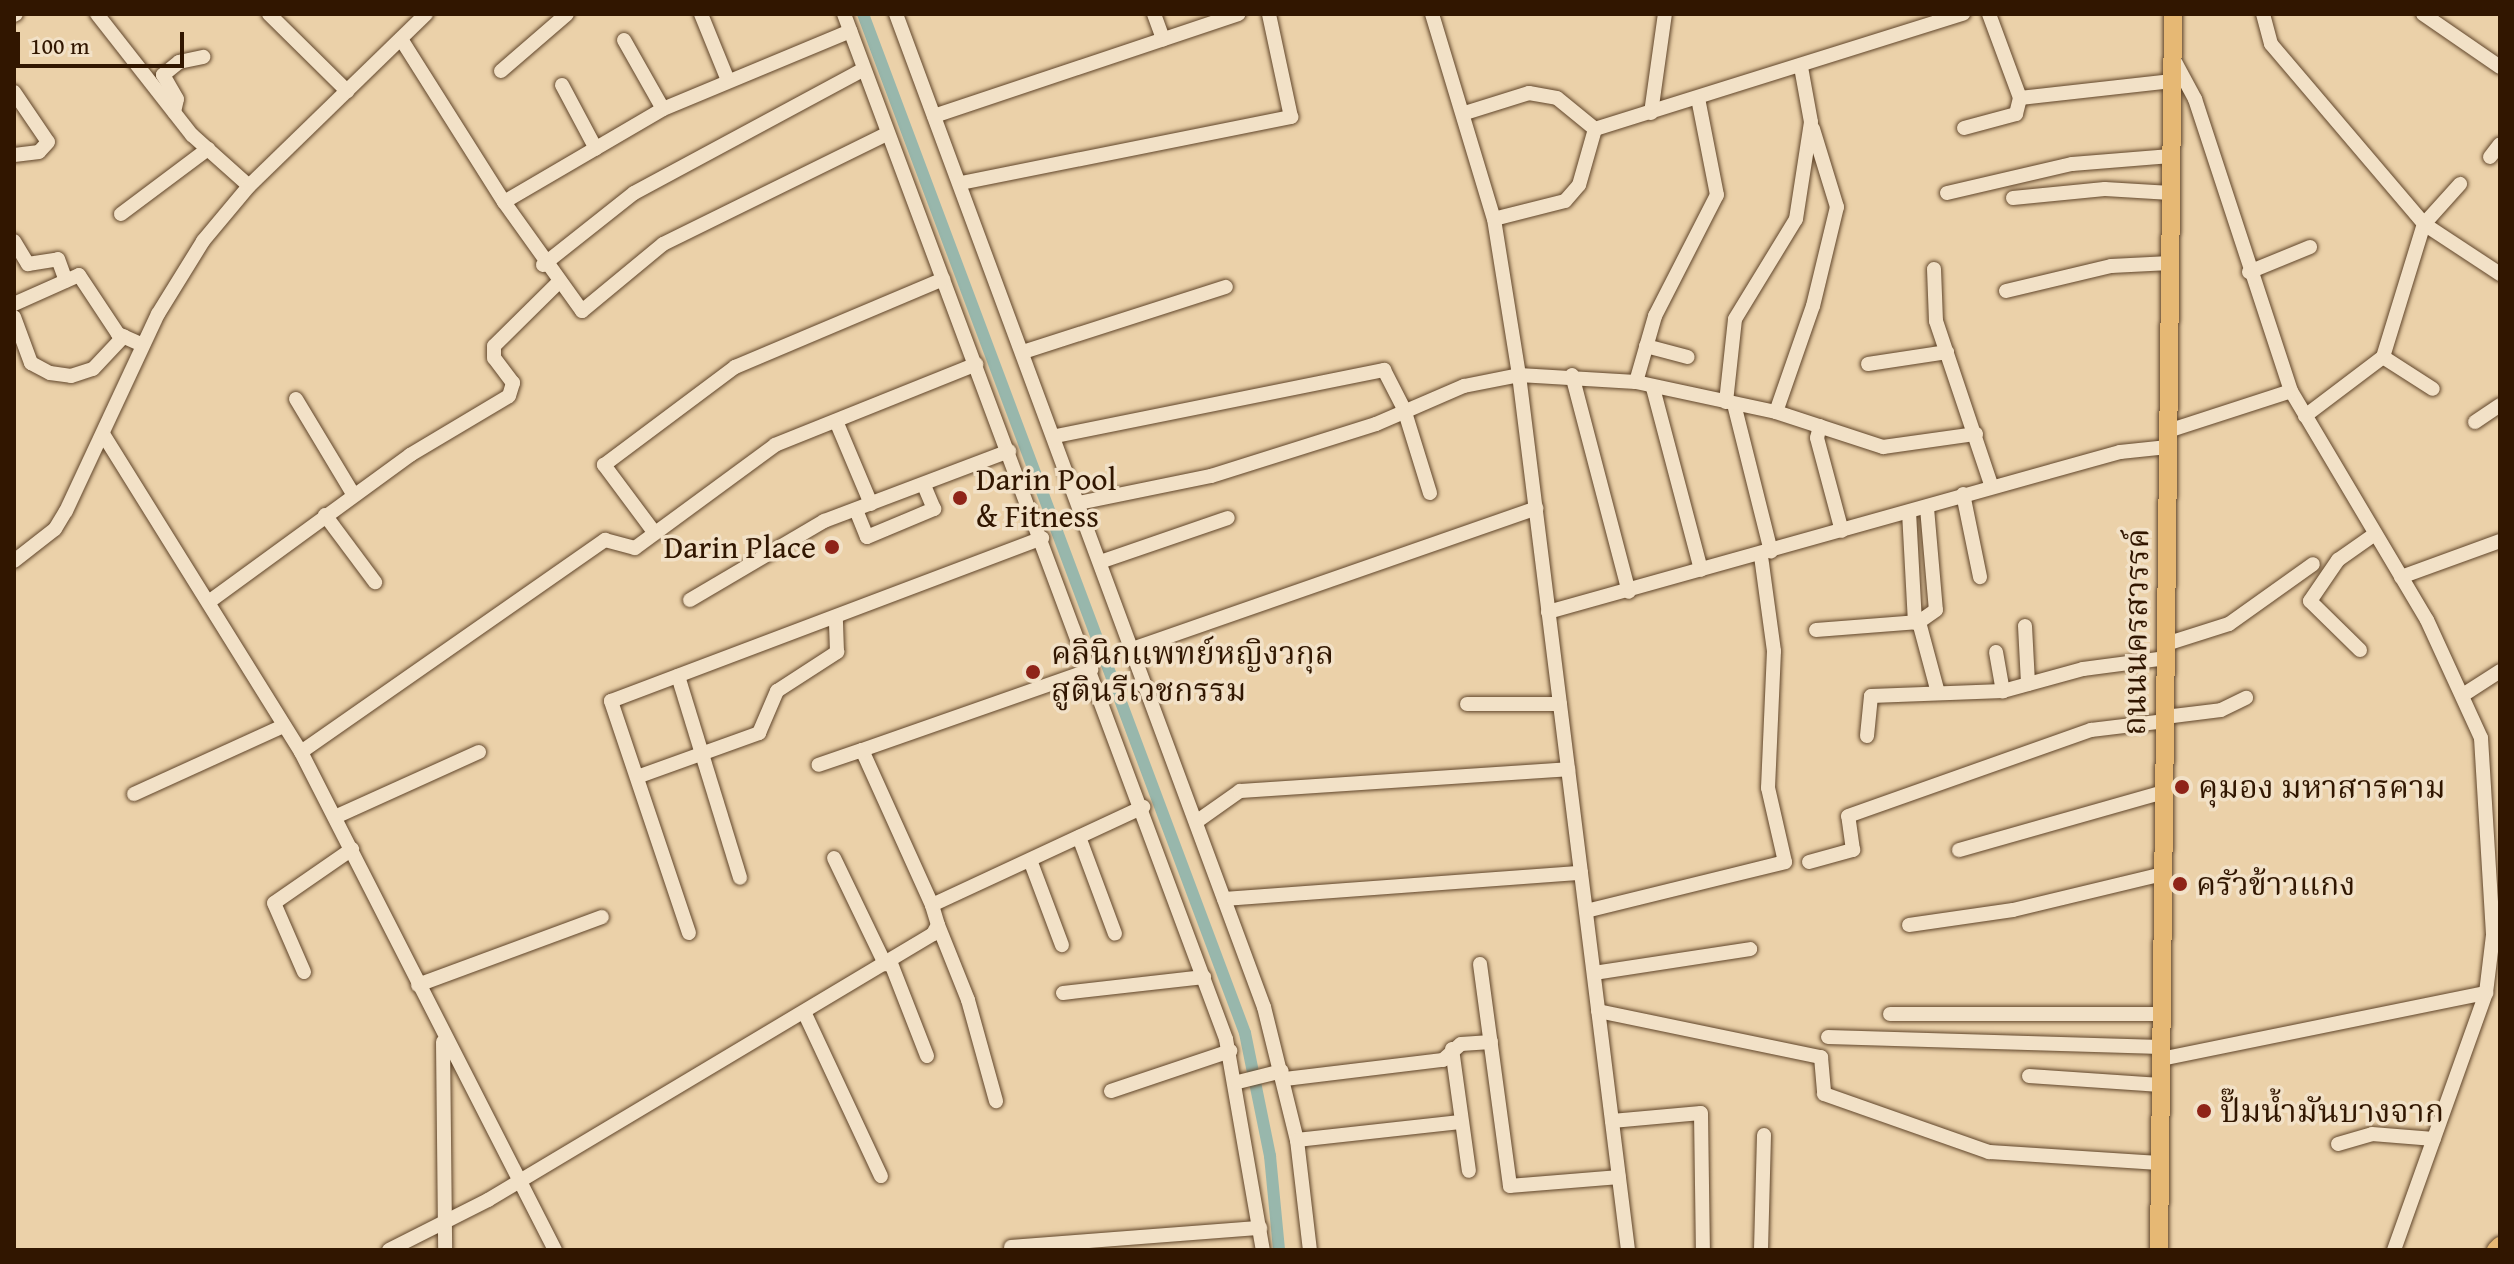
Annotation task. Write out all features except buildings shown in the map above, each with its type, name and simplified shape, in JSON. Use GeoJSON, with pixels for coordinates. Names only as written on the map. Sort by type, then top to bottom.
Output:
{"type":"FeatureCollection","features":[{"type":"Feature","properties":{"kind":"main road","name":"ถนนนครสวรรค์"},"geometry":{"type":"LineString","coordinates":[[2159,1250],[2173,14]]}},
{"type":"Feature","properties":{"kind":"street"},"geometry":{"type":"LineString","coordinates":[[97,14],[174,112],[208,149],[249,186]]}},
{"type":"Feature","properties":{"kind":"street"},"geometry":{"type":"LineString","coordinates":[[14,561],[55,529],[181,273],[249,186],[426,14]]}},
{"type":"Feature","properties":{"kind":"street"},"geometry":{"type":"LineString","coordinates":[[501,71],[567,14]]}},
{"type":"Feature","properties":{"kind":"street"},"geometry":{"type":"LineString","coordinates":[[701,14],[727,78]]}},
{"type":"Feature","properties":{"kind":"street"},"geometry":{"type":"LineString","coordinates":[[844,14],[1143,807],[1230,1051],[1238,1082],[1263,1250]]}},
{"type":"Feature","properties":{"kind":"street"},"geometry":{"type":"LineString","coordinates":[[896,14],[1056,436],[1100,562],[1135,648],[1284,1075],[1297,1140],[1310,1250]]}},
{"type":"Feature","properties":{"kind":"street"},"geometry":{"type":"LineString","coordinates":[[1154,14],[1163,39]]}},
{"type":"Feature","properties":{"kind":"street"},"geometry":{"type":"LineString","coordinates":[[934,116],[1238,14]]}},
{"type":"Feature","properties":{"kind":"street"},"geometry":{"type":"LineString","coordinates":[[961,183],[1291,117],[1269,14]]}},
{"type":"Feature","properties":{"kind":"street"},"geometry":{"type":"LineString","coordinates":[[1432,14],[1465,113],[1494,219],[1519,375],[1619,1177],[1625,1250]]}},
{"type":"Feature","properties":{"kind":"street"},"geometry":{"type":"LineString","coordinates":[[1651,113],[1665,14]]}},
{"type":"Feature","properties":{"kind":"street"},"geometry":{"type":"LineString","coordinates":[[1595,129],[1801,67],[1941,18],[1963,14]]}},
{"type":"Feature","properties":{"kind":"street"},"geometry":{"type":"LineString","coordinates":[[1964,128],[2016,114],[2020,98],[1989,14]]}},
{"type":"Feature","properties":{"kind":"street"},"geometry":{"type":"LineString","coordinates":[[2263,14],[2271,44],[2424,224],[2500,274]]}},
{"type":"Feature","properties":{"kind":"street"},"geometry":{"type":"LineString","coordinates":[[2423,14],[2500,67]]}},
{"type":"Feature","properties":{"kind":"street"},"geometry":{"type":"LineString","coordinates":[[279,17],[347,91]]}},
{"type":"Feature","properties":{"kind":"street"},"geometry":{"type":"LineString","coordinates":[[504,202],[663,109],[727,78],[850,31]]}},
{"type":"Feature","properties":{"kind":"street"},"geometry":{"type":"LineString","coordinates":[[401,39],[543,265],[582,311],[663,244],[887,134]]}},
{"type":"Feature","properties":{"kind":"street"},"geometry":{"type":"LineString","coordinates":[[624,40],[663,109]]}},
{"type":"Feature","properties":{"kind":"street"},"geometry":{"type":"LineString","coordinates":[[174,112],[177,99],[163,78],[165,72],[203,57]]}},
{"type":"Feature","properties":{"kind":"street"},"geometry":{"type":"LineString","coordinates":[[2172,58],[2195,99],[2249,272],[2291,391],[2466,693],[2492,764],[2493,935],[2486,993],[2394,1250]]}},
{"type":"Feature","properties":{"kind":"street"},"geometry":{"type":"LineString","coordinates":[[1776,412],[1813,306],[1837,207],[1811,122],[1801,67]]}},
{"type":"Feature","properties":{"kind":"street"},"geometry":{"type":"LineString","coordinates":[[543,265],[634,193],[864,69]]}},
{"type":"Feature","properties":{"kind":"street"},"geometry":{"type":"LineString","coordinates":[[2020,98],[2172,81]]}},
{"type":"Feature","properties":{"kind":"street"},"geometry":{"type":"LineString","coordinates":[[562,85],[596,149]]}},
{"type":"Feature","properties":{"kind":"street"},"geometry":{"type":"LineString","coordinates":[[14,92],[48,142],[39,152],[14,155]]}},
{"type":"Feature","properties":{"kind":"street"},"geometry":{"type":"LineString","coordinates":[[1465,113],[1529,93],[1557,98],[1595,129]]}},
{"type":"Feature","properties":{"kind":"street"},"geometry":{"type":"LineString","coordinates":[[1636,382],[1655,316],[1717,195],[1698,98]]}},
{"type":"Feature","properties":{"kind":"street"},"geometry":{"type":"LineString","coordinates":[[1586,911],[1785,862],[1768,788],[1774,651],[1766,554],[1730,403],[1735,319],[1796,219],[1811,122]]}},
{"type":"Feature","properties":{"kind":"street"},"geometry":{"type":"LineString","coordinates":[[1494,219],[1565,201],[1579,185],[1595,129]]}},
{"type":"Feature","properties":{"kind":"street"},"geometry":{"type":"LineString","coordinates":[[2490,157],[2500,144]]}},
{"type":"Feature","properties":{"kind":"street"},"geometry":{"type":"LineString","coordinates":[[121,214],[208,149]]}},
{"type":"Feature","properties":{"kind":"street"},"geometry":{"type":"LineString","coordinates":[[1947,193],[2072,164],[2171,156]]}},
{"type":"Feature","properties":{"kind":"street"},"geometry":{"type":"LineString","coordinates":[[2305,416],[2383,357],[2424,224],[2460,184]]}},
{"type":"Feature","properties":{"kind":"street"},"geometry":{"type":"LineString","coordinates":[[2013,198],[2105,189],[2171,193]]}},
{"type":"Feature","properties":{"kind":"street"},"geometry":{"type":"LineString","coordinates":[[14,241],[28,264],[58,259],[66,281]]}},
{"type":"Feature","properties":{"kind":"street"},"geometry":{"type":"LineString","coordinates":[[2249,272],[2310,247]]}},
{"type":"Feature","properties":{"kind":"street"},"geometry":{"type":"LineString","coordinates":[[2006,291],[2111,266],[2170,263]]}},
{"type":"Feature","properties":{"kind":"street"},"geometry":{"type":"LineString","coordinates":[[1934,269],[1936,321],[1992,487]]}},
{"type":"Feature","properties":{"kind":"street"},"geometry":{"type":"LineString","coordinates":[[14,304],[79,275],[124,336],[143,345]]}},
{"type":"Feature","properties":{"kind":"street"},"geometry":{"type":"LineString","coordinates":[[654,532],[604,465],[735,367],[943,279]]}},
{"type":"Feature","properties":{"kind":"street"},"geometry":{"type":"LineString","coordinates":[[210,601],[353,494],[509,396],[513,383],[494,358],[494,346],[559,282]]}},
{"type":"Feature","properties":{"kind":"street"},"geometry":{"type":"LineString","coordinates":[[1023,352],[1226,287]]}},
{"type":"Feature","properties":{"kind":"street"},"geometry":{"type":"LineString","coordinates":[[14,317],[31,363],[50,373],[71,376],[93,369],[124,336]]}},
{"type":"Feature","properties":{"kind":"street"},"geometry":{"type":"LineString","coordinates":[[1646,346],[1688,357]]}},
{"type":"Feature","properties":{"kind":"street"},"geometry":{"type":"LineString","coordinates":[[1868,364],[1947,352]]}},
{"type":"Feature","properties":{"kind":"street"},"geometry":{"type":"LineString","coordinates":[[2383,357],[2433,389]]}},
{"type":"Feature","properties":{"kind":"street"},"geometry":{"type":"LineString","coordinates":[[301,752],[605,540],[635,548],[775,445],[976,364]]}},
{"type":"Feature","properties":{"kind":"street"},"geometry":{"type":"LineString","coordinates":[[1056,436],[1384,370],[1404,409],[1430,493]]}},
{"type":"Feature","properties":{"kind":"street"},"geometry":{"type":"LineString","coordinates":[[1079,503],[1211,476],[1376,424],[1404,409],[1519,375],[1572,375],[1636,382],[1776,412],[1883,447],[1976,434]]}},
{"type":"Feature","properties":{"kind":"street"},"geometry":{"type":"LineString","coordinates":[[1572,375],[1629,592]]}},
{"type":"Feature","properties":{"kind":"street"},"geometry":{"type":"LineString","coordinates":[[1653,388],[1701,570]]}},
{"type":"Feature","properties":{"kind":"street"},"geometry":{"type":"LineString","coordinates":[[1548,612],[1766,554],[1927,508],[1963,494],[2168,439],[2291,391]]}},
{"type":"Feature","properties":{"kind":"street"},"geometry":{"type":"LineString","coordinates":[[296,399],[353,494]]}},
{"type":"Feature","properties":{"kind":"street"},"geometry":{"type":"LineString","coordinates":[[2475,422],[2500,405]]}},
{"type":"Feature","properties":{"kind":"street"},"geometry":{"type":"LineString","coordinates":[[836,421],[871,504]]}},
{"type":"Feature","properties":{"kind":"street"},"geometry":{"type":"LineString","coordinates":[[1820,426],[1817,438],[1842,531]]}},
{"type":"Feature","properties":{"kind":"street"},"geometry":{"type":"LineString","coordinates":[[103,434],[210,601],[301,752],[352,849],[515,1182],[555,1250]]}},
{"type":"Feature","properties":{"kind":"street"},"geometry":{"type":"LineString","coordinates":[[690,600],[824,521],[1009,451]]}},
{"type":"Feature","properties":{"kind":"street"},"geometry":{"type":"LineString","coordinates":[[856,510],[867,537],[934,509],[924,485]]}},
{"type":"Feature","properties":{"kind":"street"},"geometry":{"type":"LineString","coordinates":[[1963,494],[1980,577]]}},
{"type":"Feature","properties":{"kind":"street"},"geometry":{"type":"LineString","coordinates":[[1135,648],[1536,508]]}},
{"type":"Feature","properties":{"kind":"street"},"geometry":{"type":"LineString","coordinates":[[1816,630],[1917,623],[1936,610],[1927,508]]}},
{"type":"Feature","properties":{"kind":"street"},"geometry":{"type":"LineString","coordinates":[[1909,512],[1917,623],[1938,693]]}},
{"type":"Feature","properties":{"kind":"street"},"geometry":{"type":"LineString","coordinates":[[325,515],[375,582]]}},
{"type":"Feature","properties":{"kind":"street"},"geometry":{"type":"LineString","coordinates":[[1100,562],[1228,518]]}},
{"type":"Feature","properties":{"kind":"street"},"geometry":{"type":"LineString","coordinates":[[2360,650],[2310,601],[2338,560],[2375,534]]}},
{"type":"Feature","properties":{"kind":"street"},"geometry":{"type":"LineString","coordinates":[[689,933],[611,701],[836,620],[1042,538]]}},
{"type":"Feature","properties":{"kind":"street"},"geometry":{"type":"LineString","coordinates":[[2401,577],[2500,541]]}},
{"type":"Feature","properties":{"kind":"street"},"geometry":{"type":"LineString","coordinates":[[1867,736],[1871,696],[2003,691],[2166,651],[2229,624],[2313,564]]}},
{"type":"Feature","properties":{"kind":"street"},"geometry":{"type":"LineString","coordinates":[[637,777],[702,756],[762,730],[777,691],[837,652],[836,620]]}},
{"type":"Feature","properties":{"kind":"street"},"geometry":{"type":"LineString","coordinates":[[2025,626],[2028,684]]}},
{"type":"Feature","properties":{"kind":"street"},"geometry":{"type":"LineString","coordinates":[[1996,652],[2003,691]]}},
{"type":"Feature","properties":{"kind":"street"},"geometry":{"type":"LineString","coordinates":[[818,765],[1091,670]]}},
{"type":"Feature","properties":{"kind":"street"},"geometry":{"type":"LineString","coordinates":[[2466,693],[2500,671]]}},
{"type":"Feature","properties":{"kind":"street"},"geometry":{"type":"LineString","coordinates":[[678,676],[740,878]]}},
{"type":"Feature","properties":{"kind":"street"},"geometry":{"type":"LineString","coordinates":[[1809,862],[1853,850],[1848,816],[2091,730],[2221,710],[2246,698]]}},
{"type":"Feature","properties":{"kind":"street"},"geometry":{"type":"LineString","coordinates":[[1467,704],[1560,704]]}},
{"type":"Feature","properties":{"kind":"street"},"geometry":{"type":"LineString","coordinates":[[134,794],[283,726]]}},
{"type":"Feature","properties":{"kind":"street"},"geometry":{"type":"LineString","coordinates":[[862,750],[932,905],[968,1000],[996,1101]]}},
{"type":"Feature","properties":{"kind":"street"},"geometry":{"type":"LineString","coordinates":[[335,817],[479,752]]}},
{"type":"Feature","properties":{"kind":"street"},"geometry":{"type":"LineString","coordinates":[[1196,822],[1240,791],[1568,769]]}},
{"type":"Feature","properties":{"kind":"street"},"geometry":{"type":"LineString","coordinates":[[1959,850],[2164,792]]}},
{"type":"Feature","properties":{"kind":"street"},"geometry":{"type":"LineString","coordinates":[[932,905],[1143,807]]}},
{"type":"Feature","properties":{"kind":"street"},"geometry":{"type":"LineString","coordinates":[[1079,837],[1115,934]]}},
{"type":"Feature","properties":{"kind":"street"},"geometry":{"type":"LineString","coordinates":[[304,972],[274,903],[352,849]]}},
{"type":"Feature","properties":{"kind":"street"},"geometry":{"type":"LineString","coordinates":[[834,858],[887,963],[927,1056]]}},
{"type":"Feature","properties":{"kind":"street"},"geometry":{"type":"LineString","coordinates":[[1030,860],[1062,945]]}},
{"type":"Feature","properties":{"kind":"street"},"geometry":{"type":"LineString","coordinates":[[1224,899],[1581,873]]}},
{"type":"Feature","properties":{"kind":"street"},"geometry":{"type":"LineString","coordinates":[[1909,925],[2013,910],[2163,874]]}},
{"type":"Feature","properties":{"kind":"street"},"geometry":{"type":"LineString","coordinates":[[418,985],[602,917]]}},
{"type":"Feature","properties":{"kind":"street"},"geometry":{"type":"LineString","coordinates":[[389,1250],[446,1223],[805,1014],[887,963],[938,925]]}},
{"type":"Feature","properties":{"kind":"street"},"geometry":{"type":"LineString","coordinates":[[1594,973],[1750,949]]}},
{"type":"Feature","properties":{"kind":"street"},"geometry":{"type":"LineString","coordinates":[[1480,964],[1510,1186],[1619,1177]]}},
{"type":"Feature","properties":{"kind":"street"},"geometry":{"type":"LineString","coordinates":[[1063,993],[1204,977]]}},
{"type":"Feature","properties":{"kind":"street"},"geometry":{"type":"LineString","coordinates":[[1828,1037],[2161,1053],[2486,993]]}},
{"type":"Feature","properties":{"kind":"street"},"geometry":{"type":"LineString","coordinates":[[1598,1011],[1821,1057],[1824,1094],[1989,1152],[2160,1163]]}},
{"type":"Feature","properties":{"kind":"street"},"geometry":{"type":"LineString","coordinates":[[805,1014],[881,1176]]}},
{"type":"Feature","properties":{"kind":"street"},"geometry":{"type":"LineString","coordinates":[[1890,1014],[2162,1014]]}},
{"type":"Feature","properties":{"kind":"street"},"geometry":{"type":"LineString","coordinates":[[443,1038],[445,1250]]}},
{"type":"Feature","properties":{"kind":"street"},"geometry":{"type":"LineString","coordinates":[[1238,1082],[1443,1060],[1452,1049],[1491,1042]]}},
{"type":"Feature","properties":{"kind":"street"},"geometry":{"type":"LineString","coordinates":[[1452,1049],[1469,1171]]}},
{"type":"Feature","properties":{"kind":"street"},"geometry":{"type":"LineString","coordinates":[[1111,1091],[1230,1051]]}},
{"type":"Feature","properties":{"kind":"street"},"geometry":{"type":"LineString","coordinates":[[2029,1076],[2161,1085]]}},
{"type":"Feature","properties":{"kind":"street"},"geometry":{"type":"LineString","coordinates":[[1612,1121],[1701,1113],[1703,1250]]}},
{"type":"Feature","properties":{"kind":"street"},"geometry":{"type":"LineString","coordinates":[[1297,1140],[1460,1122]]}},
{"type":"Feature","properties":{"kind":"street"},"geometry":{"type":"LineString","coordinates":[[2338,1144],[2372,1134],[2434,1139]]}},
{"type":"Feature","properties":{"kind":"street"},"geometry":{"type":"LineString","coordinates":[[1761,1250],[1764,1135]]}},
{"type":"Feature","properties":{"kind":"street"},"geometry":{"type":"LineString","coordinates":[[1011,1247],[1142,1244],[1260,1228]]}},
{"type":"Feature","properties":{"kind":"waterway"},"geometry":{"type":"LineString","coordinates":[[863,14],[1245,1033],[1270,1156],[1279,1250]]}},
{"type":"Feature","properties":{"kind":"place","name":"Darin Pool & Fitness"},"geometry":{"type":"Point","coordinates":[960,498]}},
{"type":"Feature","properties":{"kind":"place","name":"Darin Place"},"geometry":{"type":"Point","coordinates":[832,547]}},
{"type":"Feature","properties":{"kind":"place","name":"คลินิกแพทย์หญิงวกุล สูตินรีเวชกรรม"},"geometry":{"type":"Point","coordinates":[1033,672]}},
{"type":"Feature","properties":{"kind":"place","name":"คุมอง มหาสารคาม"},"geometry":{"type":"Point","coordinates":[2182,787]}},
{"type":"Feature","properties":{"kind":"place","name":"ครัวข้าวแกง"},"geometry":{"type":"Point","coordinates":[2180,884]}},
{"type":"Feature","properties":{"kind":"place","name":"ปั๊มน้ำมันบางจาก"},"geometry":{"type":"Point","coordinates":[2204,1111]}}]}
